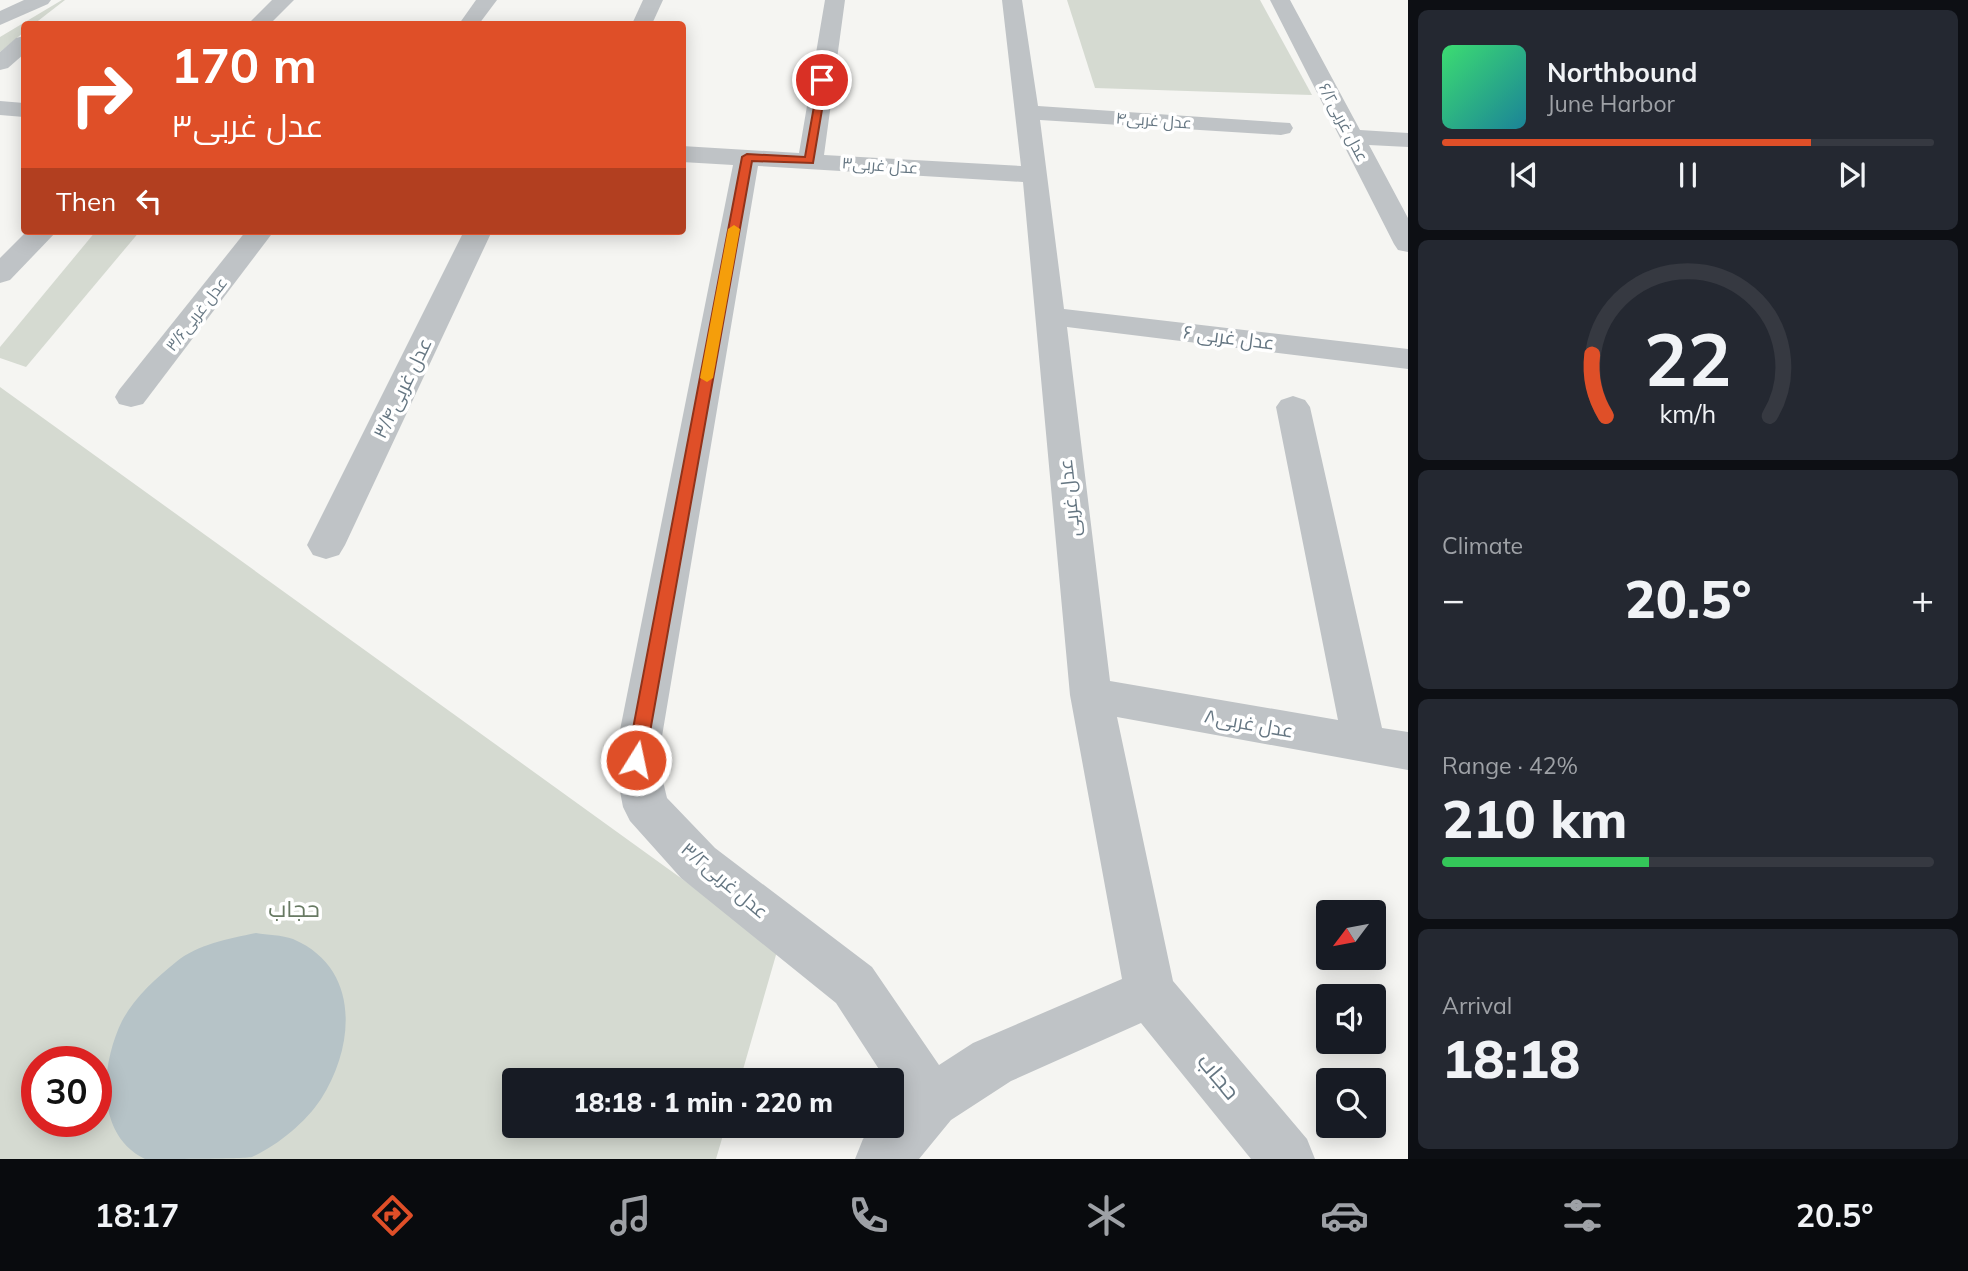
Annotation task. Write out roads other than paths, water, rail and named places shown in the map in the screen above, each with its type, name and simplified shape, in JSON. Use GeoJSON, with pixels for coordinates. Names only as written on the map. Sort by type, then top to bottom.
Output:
{"type":"FeatureCollection","features":[{"type":"Feature","properties":{"kind":"street"},"geometry":{"type":"LineString","coordinates":[[4,12],[41,0]]}},
{"type":"Feature","properties":{"kind":"street"},"geometry":{"type":"LineString","coordinates":[[261,21],[284,0]]}},
{"type":"Feature","properties":{"kind":"street"},"geometry":{"type":"LineString","coordinates":[[471,21],[487,0]]}},
{"type":"Feature","properties":{"kind":"street"},"geometry":{"type":"LineString","coordinates":[[643,21],[653,0]]}},
{"type":"Feature","properties":{"kind":"street"},"geometry":{"type":"LineString","coordinates":[[810,161],[835,0]]}},
{"type":"Feature","properties":{"kind":"street","name":"عدل غربی"},"geometry":{"type":"LineString","coordinates":[[1012,0],[1035,176],[1091,695],[1150,993]]}},
{"type":"Feature","properties":{"kind":"street","name":"۶/۲عدل غربی"},"geometry":{"type":"LineString","coordinates":[[1280,0],[1408,244]]}},
{"type":"Feature","properties":{"kind":"street"},"geometry":{"type":"LineString","coordinates":[[0,63],[21,46]]}},
{"type":"Feature","properties":{"kind":"street"},"geometry":{"type":"LineString","coordinates":[[0,108],[21,110]]}},
{"type":"Feature","properties":{"kind":"street","name":"عدل غربی۴"},"geometry":{"type":"LineString","coordinates":[[1026,112],[1281,128]]}},
{"type":"Feature","properties":{"kind":"street"},"geometry":{"type":"LineString","coordinates":[[1352,137],[1408,140]]}},
{"type":"Feature","properties":{"kind":"street","name":"عدل غربی۳"},"geometry":{"type":"LineString","coordinates":[[686,153],[1035,176]]}},
{"type":"Feature","properties":{"kind":"street","name":"عدل غربی۳/۲"},"geometry":{"type":"LineString","coordinates":[[747,157],[636,760],[646,807],[698,863],[854,985],[932,1101]]}},
{"type":"Feature","properties":{"kind":"street"},"geometry":{"type":"LineString","coordinates":[[0,274],[39,235]]}},
{"type":"Feature","properties":{"kind":"street","name":"عدل غربی۳/۶"},"geometry":{"type":"LineString","coordinates":[[131,397],[257,235]]}},
{"type":"Feature","properties":{"kind":"street","name":"عدل غربی۳/۴"},"geometry":{"type":"LineString","coordinates":[[326,545],[476,235]]}},
{"type":"Feature","properties":{"kind":"street","name":"عدل غربی ۶"},"geometry":{"type":"LineString","coordinates":[[1050,316],[1408,359]]}},
{"type":"Feature","properties":{"kind":"street"},"geometry":{"type":"LineString","coordinates":[[1293,407],[1364,743]]}},
{"type":"Feature","properties":{"kind":"street","name":"عدل غربی۸"},"geometry":{"type":"LineString","coordinates":[[1091,695],[1408,751]]}},
{"type":"Feature","properties":{"kind":"street"},"geometry":{"type":"LineString","coordinates":[[884,1159],[932,1101],[992,1062],[1150,993]]}},
{"type":"Feature","properties":{"kind":"street","name":"حجاب"},"geometry":{"type":"LineString","coordinates":[[1150,993],[1287,1159]]}}]}
